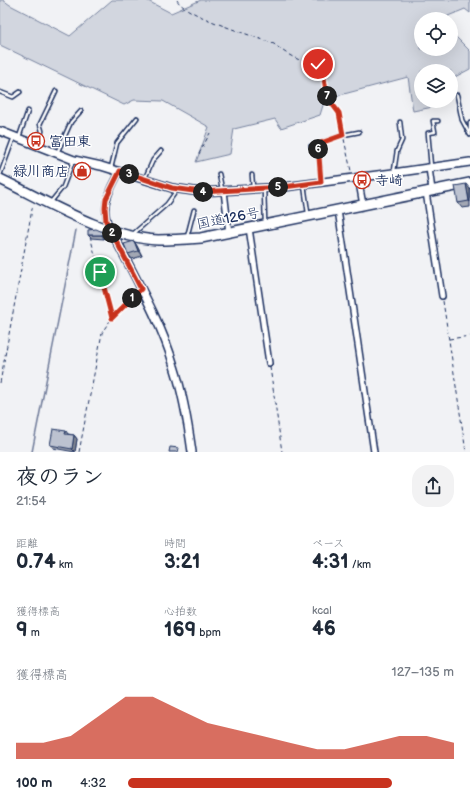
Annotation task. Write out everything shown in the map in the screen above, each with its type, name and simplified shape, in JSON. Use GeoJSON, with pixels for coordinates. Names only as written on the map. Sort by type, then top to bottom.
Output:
{"type":"FeatureCollection","features":[{"type":"Feature","properties":{"kind":"highway","name":"国道126号"},"geometry":{"type":"LineString","coordinates":[[0,179],[89,222],[131,236],[157,240],[201,238],[229,233],[470,182]]}},
{"type":"Feature","properties":{"kind":"street"},"geometry":{"type":"LineString","coordinates":[[0,131],[74,160],[120,171],[177,189],[201,192],[264,189],[393,174],[470,162]]}},
{"type":"Feature","properties":{"kind":"street"},"geometry":{"type":"LineString","coordinates":[[430,168],[429,191],[442,296]]}},
{"type":"Feature","properties":{"kind":"street"},"geometry":{"type":"LineString","coordinates":[[120,171],[106,199],[106,221],[165,340],[174,365],[187,416],[192,452]]}},
{"type":"Feature","properties":{"kind":"street"},"geometry":{"type":"LineString","coordinates":[[355,178],[363,205]]}},
{"type":"Feature","properties":{"kind":"street"},"geometry":{"type":"LineString","coordinates":[[223,191],[229,233]]}},
{"type":"Feature","properties":{"kind":"street"},"geometry":{"type":"LineString","coordinates":[[338,210],[374,452]]}},
{"type":"Feature","properties":{"kind":"street"},"geometry":{"type":"LineString","coordinates":[[249,228],[269,363]]}},
{"type":"Feature","properties":{"kind":"lane"},"geometry":{"type":"LineString","coordinates":[[36,145],[42,131],[40,124],[56,91]]}},
{"type":"Feature","properties":{"kind":"lane"},"geometry":{"type":"LineString","coordinates":[[0,92],[13,96],[20,92]]}},
{"type":"Feature","properties":{"kind":"lane"},"geometry":{"type":"LineString","coordinates":[[458,100],[462,120],[470,135]]}},
{"type":"Feature","properties":{"kind":"lane"},"geometry":{"type":"LineString","coordinates":[[0,175],[28,111]]}},
{"type":"Feature","properties":{"kind":"lane"},"geometry":{"type":"LineString","coordinates":[[57,153],[71,122],[81,112]]}},
{"type":"Feature","properties":{"kind":"lane"},"geometry":{"type":"LineString","coordinates":[[111,169],[117,143],[137,118]]}},
{"type":"Feature","properties":{"kind":"lane"},"geometry":{"type":"LineString","coordinates":[[430,168],[428,133],[435,132],[433,121],[438,121]]}},
{"type":"Feature","properties":{"kind":"lane"},"geometry":{"type":"LineString","coordinates":[[393,174],[397,151],[402,140],[400,122]]}},
{"type":"Feature","properties":{"kind":"lane"},"geometry":{"type":"LineString","coordinates":[[470,123],[470,130]]}},
{"type":"Feature","properties":{"kind":"lane"},"geometry":{"type":"LineString","coordinates":[[311,146],[343,135],[359,132]]}},
{"type":"Feature","properties":{"kind":"lane"},"geometry":{"type":"LineString","coordinates":[[318,144],[321,182]]}},
{"type":"Feature","properties":{"kind":"lane"},"geometry":{"type":"LineString","coordinates":[[144,179],[153,160],[161,151]]}},
{"type":"Feature","properties":{"kind":"lane"},"geometry":{"type":"LineString","coordinates":[[49,203],[62,187],[74,160]]}},
{"type":"Feature","properties":{"kind":"lane"},"geometry":{"type":"LineString","coordinates":[[219,174],[223,191]]}},
{"type":"Feature","properties":{"kind":"lane"},"geometry":{"type":"LineString","coordinates":[[252,175],[253,190]]}},
{"type":"Feature","properties":{"kind":"lane"},"geometry":{"type":"LineString","coordinates":[[304,184],[309,216]]}},
{"type":"Feature","properties":{"kind":"lane"},"geometry":{"type":"LineString","coordinates":[[131,236],[168,204],[177,189]]}},
{"type":"Feature","properties":{"kind":"lane"},"geometry":{"type":"LineString","coordinates":[[264,189],[265,225]]}},
{"type":"Feature","properties":{"kind":"lane"},"geometry":{"type":"LineString","coordinates":[[187,239],[194,210]]}},
{"type":"Feature","properties":{"kind":"path"},"geometry":{"type":"LineString","coordinates":[[178,0],[183,6],[200,16],[274,44],[282,51],[306,63],[318,64],[323,72],[327,97],[339,113],[343,135],[355,178]]}},
{"type":"Feature","properties":{"kind":"path"},"geometry":{"type":"LineString","coordinates":[[199,154],[210,133]]}},
{"type":"Feature","properties":{"kind":"path"},"geometry":{"type":"LineString","coordinates":[[0,382],[35,196]]}},
{"type":"Feature","properties":{"kind":"path"},"geometry":{"type":"LineString","coordinates":[[89,234],[112,318]]}},
{"type":"Feature","properties":{"kind":"path"},"geometry":{"type":"LineString","coordinates":[[79,452],[102,333],[112,318],[141,289]]}},
{"type":"Feature","properties":{"kind":"path"},"geometry":{"type":"LineString","coordinates":[[442,296],[466,452]]}},
{"type":"Feature","properties":{"kind":"path"},"geometry":{"type":"LineString","coordinates":[[449,339],[470,336]]}},
{"type":"Feature","properties":{"kind":"path"},"geometry":{"type":"LineString","coordinates":[[269,363],[282,452]]}},
{"type":"Feature","properties":{"kind":"shaded area"},"geometry":{"type":"Polygon","coordinates":[[[0,0],[3,0],[70,36],[112,0],[146,0],[171,13],[201,0],[470,0],[470,13],[465,9],[458,12],[414,12],[414,56],[458,56],[458,39],[470,51],[470,69],[458,75],[458,64],[414,64],[414,108],[428,108],[413,111],[408,77],[325,99],[320,115],[281,128],[275,119],[234,129],[230,154],[196,162],[209,127],[163,101],[134,100],[124,105],[0,45],[0,0]]]}},
{"type":"Feature","properties":{"kind":"building"},"geometry":{"type":"Polygon","coordinates":[[[362,180],[367,180],[368,185],[363,186],[362,180]]]}},
{"type":"Feature","properties":{"kind":"building"},"geometry":{"type":"Polygon","coordinates":[[[466,184],[469,201],[458,203],[455,186],[466,184]]]}},
{"type":"Feature","properties":{"kind":"building"},"geometry":{"type":"Polygon","coordinates":[[[96,229],[103,232],[102,235],[88,235],[88,230],[96,229]]]}},
{"type":"Feature","properties":{"kind":"building"},"geometry":{"type":"Polygon","coordinates":[[[134,241],[138,251],[128,254],[124,244],[134,241]]]}},
{"type":"Feature","properties":{"kind":"building"},"geometry":{"type":"Polygon","coordinates":[[[53,429],[66,431],[65,434],[74,435],[72,449],[50,445],[53,429]]]}},
{"type":"Feature","properties":{"kind":"building"},"geometry":{"type":"Polygon","coordinates":[[[170,447],[179,448],[178,452],[169,452],[170,447]]]}},
{"type":"Feature","properties":{"kind":"waterway"},"geometry":{"type":"LineString","coordinates":[[32,452],[76,230]]}},
{"type":"Feature","properties":{"kind":"place","name":"富田東"},"geometry":{"type":"Point","coordinates":[36,141]}},
{"type":"Feature","properties":{"kind":"place","name":"緑川商店"},"geometry":{"type":"Point","coordinates":[82,171]}},
{"type":"Feature","properties":{"kind":"place","name":"寺崎"},"geometry":{"type":"Point","coordinates":[362,180]}},
{"type":"Feature","properties":{"kind":"route"},"geometry":{"type":"LineString","coordinates":[[100,272],[112,318],[141,289],[106,221],[106,199],[120,171],[172,188],[201,192],[253,190],[321,182],[318,144],[343,135],[339,113],[327,97],[323,72],[318,64]]}}]}
